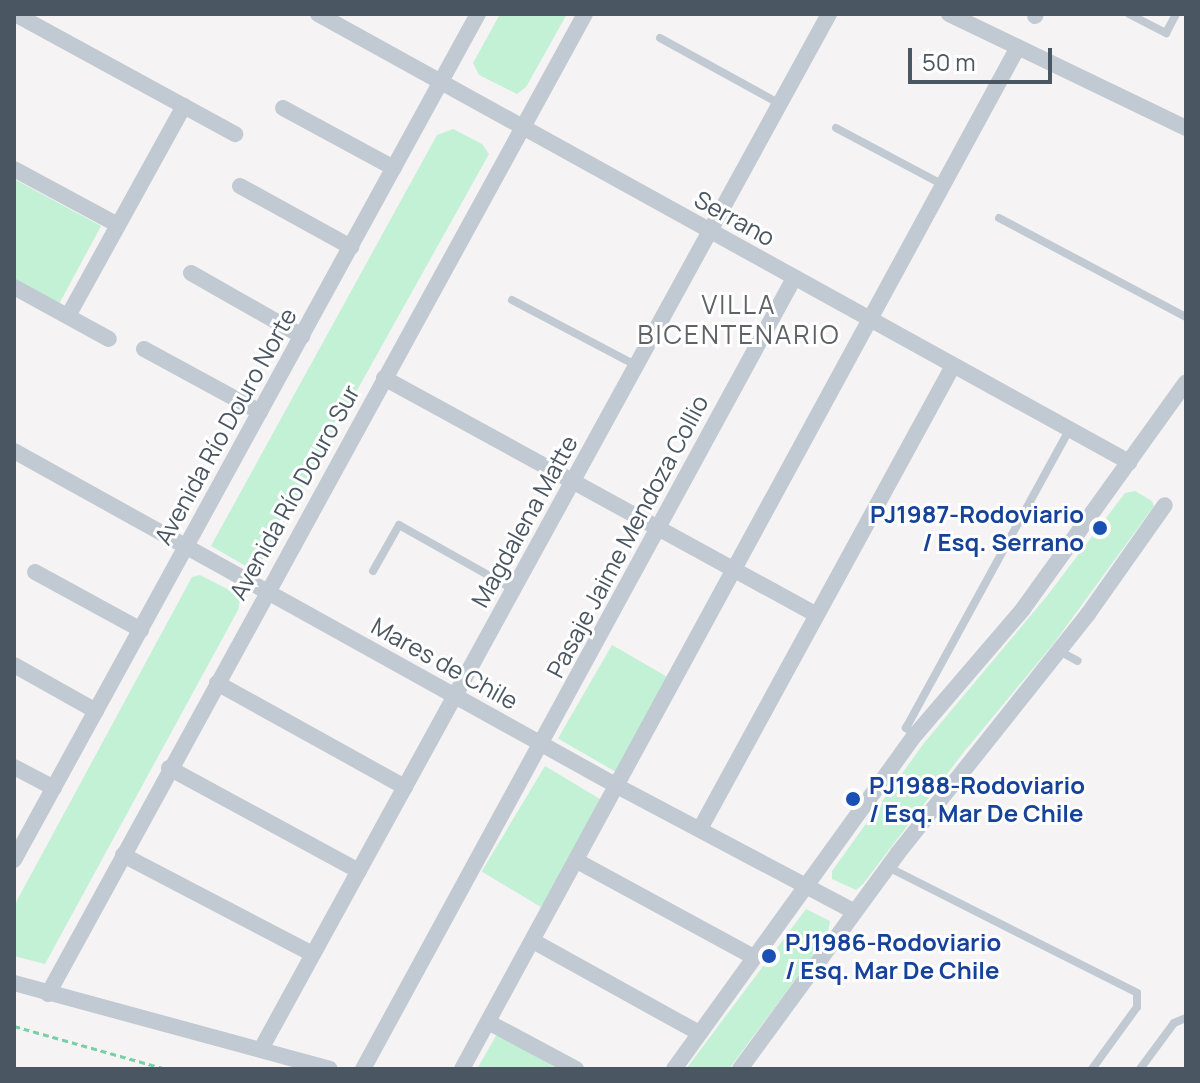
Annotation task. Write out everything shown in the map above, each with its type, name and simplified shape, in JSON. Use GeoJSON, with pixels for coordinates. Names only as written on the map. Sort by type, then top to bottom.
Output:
{"type":"FeatureCollection","features":[{"type":"Feature","properties":{"kind":"street"},"geometry":{"type":"LineString","coordinates":[[15,14],[235,134]]}},
{"type":"Feature","properties":{"kind":"street","name":"Serrano"},"geometry":{"type":"LineString","coordinates":[[318,14],[1129,462]]}},
{"type":"Feature","properties":{"kind":"street","name":"Avenida Río Douro Norte"},"geometry":{"type":"LineString","coordinates":[[14,860],[478,14]]}},
{"type":"Feature","properties":{"kind":"street","name":"Avenida Río Douro Sur"},"geometry":{"type":"LineString","coordinates":[[48,994],[169,768],[585,14]]}},
{"type":"Feature","properties":{"kind":"street","name":"Magdalena Matte"},"geometry":{"type":"LineString","coordinates":[[261,1049],[829,14]]}},
{"type":"Feature","properties":{"kind":"street"},"geometry":{"type":"LineString","coordinates":[[949,14],[1186,128]]}},
{"type":"Feature","properties":{"kind":"street"},"geometry":{"type":"LineString","coordinates":[[462,1069],[1018,47]]}},
{"type":"Feature","properties":{"kind":"street"},"geometry":{"type":"LineString","coordinates":[[68,316],[184,106]]}},
{"type":"Feature","properties":{"kind":"street"},"geometry":{"type":"LineString","coordinates":[[283,108],[394,168]]}},
{"type":"Feature","properties":{"kind":"street"},"geometry":{"type":"LineString","coordinates":[[14,169],[118,225]]}},
{"type":"Feature","properties":{"kind":"street"},"geometry":{"type":"LineString","coordinates":[[240,186],[351,247]]}},
{"type":"Feature","properties":{"kind":"street"},"geometry":{"type":"LineString","coordinates":[[191,273],[302,336]]}},
{"type":"Feature","properties":{"kind":"street","name":"Pasaje Jaime Mendoza Collio"},"geometry":{"type":"LineString","coordinates":[[363,1069],[794,278]]}},
{"type":"Feature","properties":{"kind":"street"},"geometry":{"type":"LineString","coordinates":[[14,287],[109,339]]}},
{"type":"Feature","properties":{"kind":"street"},"geometry":{"type":"LineString","coordinates":[[144,349],[260,412]]}},
{"type":"Feature","properties":{"kind":"street"},"geometry":{"type":"LineString","coordinates":[[700,829],[953,366]]}},
{"type":"Feature","properties":{"kind":"street"},"geometry":{"type":"LineString","coordinates":[[384,378],[572,484],[816,615]]}},
{"type":"Feature","properties":{"kind":"street"},"geometry":{"type":"LineString","coordinates":[[674,1069],[916,734],[1023,609],[1186,382]]}},
{"type":"Feature","properties":{"kind":"street","name":"Mares de Chile"},"geometry":{"type":"LineString","coordinates":[[14,451],[617,786],[855,912]]}},
{"type":"Feature","properties":{"kind":"street"},"geometry":{"type":"LineString","coordinates":[[740,1069],[888,867],[1058,651],[1165,505]]}},
{"type":"Feature","properties":{"kind":"street"},"geometry":{"type":"LineString","coordinates":[[35,572],[141,630]]}},
{"type":"Feature","properties":{"kind":"street"},"geometry":{"type":"LineString","coordinates":[[14,665],[96,711]]}},
{"type":"Feature","properties":{"kind":"street"},"geometry":{"type":"LineString","coordinates":[[217,683],[405,787]]}},
{"type":"Feature","properties":{"kind":"street"},"geometry":{"type":"LineString","coordinates":[[14,767],[54,788]]}},
{"type":"Feature","properties":{"kind":"street"},"geometry":{"type":"LineString","coordinates":[[169,768],[359,871]]}},
{"type":"Feature","properties":{"kind":"street"},"geometry":{"type":"LineString","coordinates":[[123,855],[312,954]]}},
{"type":"Feature","properties":{"kind":"street"},"geometry":{"type":"LineString","coordinates":[[577,861],[754,957]]}},
{"type":"Feature","properties":{"kind":"street"},"geometry":{"type":"LineString","coordinates":[[533,941],[699,1033]]}},
{"type":"Feature","properties":{"kind":"street"},"geometry":{"type":"LineString","coordinates":[[14,983],[330,1069]]}},
{"type":"Feature","properties":{"kind":"street"},"geometry":{"type":"LineString","coordinates":[[488,1022],[576,1069]]}},
{"type":"Feature","properties":{"kind":"lane"},"geometry":{"type":"LineString","coordinates":[[1129,14],[1166,33],[1176,14]]}},
{"type":"Feature","properties":{"kind":"lane"},"geometry":{"type":"LineString","coordinates":[[660,38],[780,104]]}},
{"type":"Feature","properties":{"kind":"lane"},"geometry":{"type":"LineString","coordinates":[[836,128],[943,185]]}},
{"type":"Feature","properties":{"kind":"lane"},"geometry":{"type":"LineString","coordinates":[[999,218],[1186,317]]}},
{"type":"Feature","properties":{"kind":"lane"},"geometry":{"type":"LineString","coordinates":[[512,300],[637,366]]}},
{"type":"Feature","properties":{"kind":"lane"},"geometry":{"type":"LineString","coordinates":[[916,734],[906,728],[1069,430]]}},
{"type":"Feature","properties":{"kind":"lane"},"geometry":{"type":"LineString","coordinates":[[373,571],[399,525],[514,589]]}},
{"type":"Feature","properties":{"kind":"lane"},"geometry":{"type":"LineString","coordinates":[[1058,651],[1078,661]]}},
{"type":"Feature","properties":{"kind":"lane"},"geometry":{"type":"LineString","coordinates":[[888,867],[1137,993],[1137,1007],[1092,1069]]}},
{"type":"Feature","properties":{"kind":"lane"},"geometry":{"type":"LineString","coordinates":[[1140,1069],[1174,1023],[1186,1018]]}},
{"type":"Feature","properties":{"kind":"path"},"geometry":{"type":"LineString","coordinates":[[14,1026],[166,1069]]}},
{"type":"Feature","properties":{"kind":"green space"},"geometry":{"type":"Polygon","coordinates":[[[500,14],[567,14],[526,87],[517,94],[479,75],[473,63],[500,14]]]}},
{"type":"Feature","properties":{"kind":"green space"},"geometry":{"type":"Polygon","coordinates":[[[453,129],[482,144],[489,154],[260,564],[251,569],[211,546],[437,135],[453,129]]]}},
{"type":"Feature","properties":{"kind":"green space"},"geometry":{"type":"Polygon","coordinates":[[[14,179],[101,226],[59,304],[14,280],[14,179]]]}},
{"type":"Feature","properties":{"kind":"green space"},"geometry":{"type":"Polygon","coordinates":[[[1135,491],[1152,501],[1154,506],[1054,643],[963,753],[863,884],[856,890],[832,879],[832,871],[924,743],[1047,596],[1125,493],[1135,491]]]}},
{"type":"Feature","properties":{"kind":"green space"},"geometry":{"type":"Polygon","coordinates":[[[200,575],[241,596],[238,610],[45,964],[14,956],[14,906],[192,577],[200,575]]]}},
{"type":"Feature","properties":{"kind":"green space"},"geometry":{"type":"Polygon","coordinates":[[[612,645],[671,679],[617,773],[558,739],[612,645]]]}},
{"type":"Feature","properties":{"kind":"green space"},"geometry":{"type":"Polygon","coordinates":[[[545,766],[604,802],[541,907],[482,871],[545,766]]]}},
{"type":"Feature","properties":{"kind":"green space"},"geometry":{"type":"Polygon","coordinates":[[[806,909],[830,921],[827,937],[729,1069],[686,1069],[806,909]]]}},
{"type":"Feature","properties":{"kind":"green space"},"geometry":{"type":"Polygon","coordinates":[[[497,1034],[558,1069],[477,1069],[497,1034]]]}},
{"type":"Feature","properties":{"kind":"place","name":"PJ1987-Rodoviario / Esq. Serrano"},"geometry":{"type":"Point","coordinates":[1100,528]}},
{"type":"Feature","properties":{"kind":"place","name":"PJ1988-Rodoviario / Esq. Mar De Chile"},"geometry":{"type":"Point","coordinates":[853,799]}},
{"type":"Feature","properties":{"kind":"place","name":"PJ1986-Rodoviario / Esq. Mar De Chile"},"geometry":{"type":"Point","coordinates":[769,956]}},
{"type":"Feature","properties":{"kind":"district","name":"VILLA BICENTENARIO"},"geometry":{"type":"Point","coordinates":[739,320]}}]}
